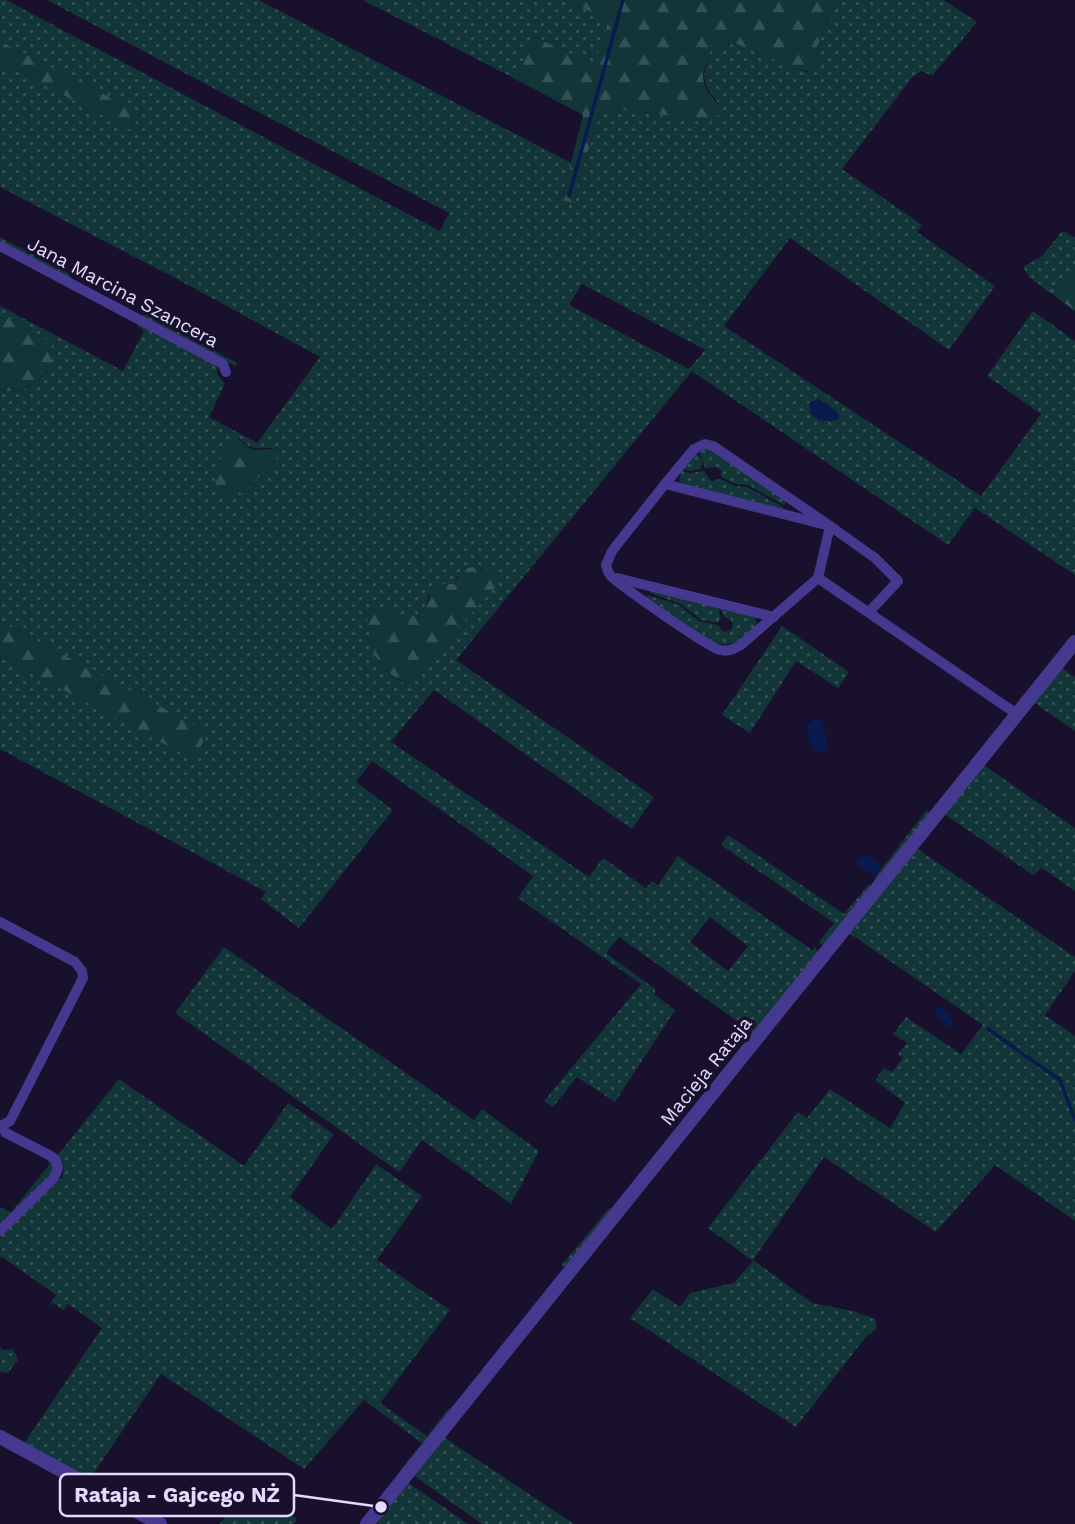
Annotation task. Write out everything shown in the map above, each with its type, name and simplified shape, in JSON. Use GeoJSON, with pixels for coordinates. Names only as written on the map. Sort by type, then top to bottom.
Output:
{"type":"FeatureCollection","features":[{"type":"Feature","properties":{"kind":"street","name":"Jana Marcina Szancera"},"geometry":{"type":"LineString","coordinates":[[0,246],[223,364],[226,372]]}},
{"type":"Feature","properties":{"kind":"street"},"geometry":{"type":"LineString","coordinates":[[830,526],[818,578],[739,647],[732,650],[710,646],[612,577],[606,565],[610,554],[696,446],[709,444],[830,526],[875,558],[898,581],[869,612]]}},
{"type":"Feature","properties":{"kind":"street"},"geometry":{"type":"LineString","coordinates":[[665,484],[830,526]]}},
{"type":"Feature","properties":{"kind":"street"},"geometry":{"type":"LineString","coordinates":[[612,577],[774,617]]}},
{"type":"Feature","properties":{"kind":"street"},"geometry":{"type":"LineString","coordinates":[[818,578],[1017,714]]}},
{"type":"Feature","properties":{"kind":"street","name":"Macieja Rataja"},"geometry":{"type":"LineString","coordinates":[[367,1524],[1075,642]]}},
{"type":"Feature","properties":{"kind":"street"},"geometry":{"type":"LineString","coordinates":[[0,922],[75,962],[82,971],[81,985],[10,1121],[1,1126],[6,1133],[52,1157],[58,1168],[54,1178],[0,1231]]}},
{"type":"Feature","properties":{"kind":"street"},"geometry":{"type":"LineString","coordinates":[[0,1437],[160,1524]]}},
{"type":"Feature","properties":{"kind":"green space"},"geometry":{"type":"Polygon","coordinates":[[[0,0],[6,0],[440,231],[449,213],[47,0],[259,0],[571,163],[562,198],[572,203],[600,112],[607,109],[652,113],[700,121],[719,104],[708,90],[705,78],[711,49],[735,43],[807,72],[818,66],[816,49],[838,0],[944,0],[977,22],[932,76],[921,71],[911,79],[842,169],[922,225],[917,232],[995,286],[949,350],[790,238],[724,326],[981,496],[1041,414],[987,376],[1033,311],[1075,341],[1075,575],[975,508],[948,545],[692,371],[456,660],[654,797],[632,829],[434,690],[391,742],[589,877],[603,858],[646,888],[652,881],[658,885],[678,856],[812,950],[815,947],[818,952],[754,1033],[619,937],[606,953],[655,989],[655,995],[675,1010],[615,1102],[577,1077],[553,1107],[544,1101],[641,984],[518,898],[533,876],[372,761],[356,782],[393,810],[299,928],[261,899],[266,892],[0,749],[0,656],[193,759],[208,733],[0,621],[0,389],[20,390],[32,385],[48,372],[5,316],[0,319],[0,306],[123,371],[144,331],[137,326],[140,324],[217,364],[217,374],[225,384],[209,417],[257,443],[320,357],[0,187],[0,62],[131,129],[140,114],[0,41],[0,0]],[[582,284],[569,305],[689,369],[705,350],[582,284]],[[825,402],[817,419],[839,419],[838,413],[825,402]],[[239,438],[241,495],[277,459],[277,450],[250,447],[239,438]],[[472,567],[457,577],[455,584],[439,584],[428,596],[427,604],[418,615],[407,617],[373,651],[382,668],[406,685],[495,572],[472,567]],[[710,917],[690,942],[728,971],[748,946],[710,917]]]}},
{"type":"Feature","properties":{"kind":"green space"},"geometry":{"type":"Polygon","coordinates":[[[363,0],[565,0],[607,19],[608,23],[594,66],[534,36],[517,80],[363,0]]]}},
{"type":"Feature","properties":{"kind":"green space"},"geometry":{"type":"Polygon","coordinates":[[[565,0],[838,0],[816,49],[818,66],[814,72],[790,67],[735,43],[711,49],[704,69],[704,83],[721,113],[716,117],[700,121],[652,113],[607,109],[600,112],[572,203],[562,199],[583,115],[517,80],[533,36],[594,65],[607,19],[565,0]]]}},
{"type":"Feature","properties":{"kind":"green space"},"geometry":{"type":"Polygon","coordinates":[[[0,41],[140,113],[131,130],[0,62],[0,41]]]}},
{"type":"Feature","properties":{"kind":"green space"},"geometry":{"type":"Polygon","coordinates":[[[1062,231],[1075,237],[1075,275],[1048,291],[1030,278],[1023,267],[1042,256],[1062,231]]]}},
{"type":"Feature","properties":{"kind":"green space"},"geometry":{"type":"Polygon","coordinates":[[[0,237],[72,275],[70,278],[0,241],[0,237]]]}},
{"type":"Feature","properties":{"kind":"green space"},"geometry":{"type":"Polygon","coordinates":[[[1075,275],[1075,311],[1048,291],[1075,275]]]}},
{"type":"Feature","properties":{"kind":"green space"},"geometry":{"type":"Polygon","coordinates":[[[144,313],[237,363],[235,366],[142,317],[144,313]]]}},
{"type":"Feature","properties":{"kind":"green space"},"geometry":{"type":"Polygon","coordinates":[[[5,316],[20,322],[47,340],[53,349],[53,359],[42,378],[32,385],[10,391],[0,389],[0,319],[5,316]]]}},
{"type":"Feature","properties":{"kind":"green space"},"geometry":{"type":"Polygon","coordinates":[[[236,438],[251,449],[277,450],[277,459],[241,495],[224,496],[216,488],[217,467],[226,448],[236,438]]]}},
{"type":"Feature","properties":{"kind":"green space"},"geometry":{"type":"Polygon","coordinates":[[[710,449],[787,501],[784,505],[748,485],[736,484],[721,477],[721,471],[717,467],[705,468],[698,450],[710,449]]]}},
{"type":"Feature","properties":{"kind":"green space"},"geometry":{"type":"Polygon","coordinates":[[[696,452],[702,460],[701,469],[682,469],[696,452]]]}},
{"type":"Feature","properties":{"kind":"green space"},"geometry":{"type":"Polygon","coordinates":[[[681,471],[704,471],[711,481],[720,479],[735,486],[747,487],[783,507],[783,510],[683,484],[679,480],[681,471]]]}},
{"type":"Feature","properties":{"kind":"green space"},"geometry":{"type":"Polygon","coordinates":[[[472,567],[495,572],[499,575],[499,583],[407,685],[382,668],[373,651],[366,613],[373,605],[407,616],[418,615],[427,605],[431,590],[439,584],[455,584],[461,571],[472,567]]]}},
{"type":"Feature","properties":{"kind":"green space"},"geometry":{"type":"Polygon","coordinates":[[[650,590],[718,607],[721,618],[718,623],[701,620],[681,604],[650,593],[650,590]]]}},
{"type":"Feature","properties":{"kind":"green space"},"geometry":{"type":"Polygon","coordinates":[[[648,595],[679,605],[699,621],[718,625],[723,632],[731,630],[733,624],[730,619],[724,617],[720,608],[755,617],[757,623],[744,638],[732,644],[719,644],[712,642],[646,597],[648,595]]]}},
{"type":"Feature","properties":{"kind":"green space"},"geometry":{"type":"Polygon","coordinates":[[[0,621],[208,732],[194,760],[0,656],[0,621]]]}},
{"type":"Feature","properties":{"kind":"green space"},"geometry":{"type":"Polygon","coordinates":[[[782,626],[849,672],[838,688],[796,661],[750,733],[722,715],[782,626]]]}},
{"type":"Feature","properties":{"kind":"green space"},"geometry":{"type":"Polygon","coordinates":[[[1061,667],[1075,677],[1075,731],[1033,702],[1061,667]]]}},
{"type":"Feature","properties":{"kind":"green space"},"geometry":{"type":"Polygon","coordinates":[[[982,764],[1075,828],[1075,891],[1042,868],[1033,875],[943,813],[982,764]]]}},
{"type":"Feature","properties":{"kind":"green space"},"geometry":{"type":"Polygon","coordinates":[[[927,810],[932,814],[876,879],[874,878],[927,810]]]}},
{"type":"Feature","properties":{"kind":"green space"},"geometry":{"type":"Polygon","coordinates":[[[728,835],[844,914],[869,884],[872,889],[825,947],[819,942],[834,923],[721,845],[728,835]]]}},
{"type":"Feature","properties":{"kind":"green space"},"geometry":{"type":"Polygon","coordinates":[[[916,848],[1075,957],[1075,971],[1045,1015],[1075,1036],[1075,1221],[995,1165],[936,1232],[824,1157],[753,1260],[812,1303],[853,1311],[875,1319],[877,1328],[865,1338],[796,1427],[630,1318],[653,1289],[680,1307],[690,1293],[734,1283],[753,1261],[708,1228],[798,1112],[807,1118],[830,1089],[890,1128],[905,1103],[875,1080],[884,1068],[892,1072],[903,1058],[898,1054],[907,1043],[893,1034],[906,1017],[961,1054],[983,1025],[849,933],[916,848]]]}},
{"type":"Feature","properties":{"kind":"green space"},"geometry":{"type":"Polygon","coordinates":[[[224,947],[474,1120],[482,1109],[539,1151],[511,1204],[422,1140],[399,1172],[175,1013],[224,947]]]}},
{"type":"Feature","properties":{"kind":"green space"},"geometry":{"type":"Polygon","coordinates":[[[119,1079],[244,1166],[288,1103],[334,1134],[290,1197],[332,1229],[376,1164],[422,1196],[377,1260],[450,1310],[380,1403],[427,1436],[449,1408],[451,1412],[404,1472],[399,1472],[422,1443],[364,1400],[304,1469],[161,1374],[89,1480],[0,1432],[0,1429],[25,1442],[102,1328],[68,1304],[64,1310],[53,1303],[48,1308],[56,1295],[0,1258],[0,1236],[62,1178],[64,1168],[57,1156],[119,1079]]]}},
{"type":"Feature","properties":{"kind":"green space"},"geometry":{"type":"Polygon","coordinates":[[[48,1157],[53,1162],[52,1173],[0,1226],[0,1207],[11,1212],[49,1165],[48,1157]]]}},
{"type":"Feature","properties":{"kind":"green space"},"geometry":{"type":"Polygon","coordinates":[[[609,1208],[613,1210],[565,1267],[561,1266],[609,1208]]]}},
{"type":"Feature","properties":{"kind":"green space"},"geometry":{"type":"Polygon","coordinates":[[[0,1347],[3,1350],[13,1349],[18,1359],[8,1373],[0,1372],[0,1347]]]}},
{"type":"Feature","properties":{"kind":"green space"},"geometry":{"type":"Polygon","coordinates":[[[442,1436],[574,1524],[482,1524],[413,1475],[442,1436]]]}},
{"type":"Feature","properties":{"kind":"green space"},"geometry":{"type":"Polygon","coordinates":[[[406,1481],[468,1524],[379,1524],[375,1520],[406,1481]]]}},
{"type":"Feature","properties":{"kind":"green space"},"geometry":{"type":"Polygon","coordinates":[[[247,1486],[297,1519],[294,1524],[220,1524],[247,1486]]]}},
{"type":"Feature","properties":{"kind":"water"},"geometry":{"type":"Polygon","coordinates":[[[819,399],[838,413],[839,419],[823,421],[811,415],[809,403],[819,399]]]}},
{"type":"Feature","properties":{"kind":"water"},"geometry":{"type":"Polygon","coordinates":[[[813,719],[823,722],[828,745],[823,752],[815,751],[808,739],[808,725],[813,719]]]}},
{"type":"Feature","properties":{"kind":"water"},"geometry":{"type":"Polygon","coordinates":[[[866,854],[881,866],[873,876],[856,863],[866,854]]]}},
{"type":"Feature","properties":{"kind":"water"},"geometry":{"type":"Polygon","coordinates":[[[938,1006],[951,1019],[953,1024],[949,1028],[935,1013],[935,1007],[938,1006]]]}},
{"type":"Feature","properties":{"kind":"waterway"},"geometry":{"type":"LineString","coordinates":[[569,196],[623,0]]}},
{"type":"Feature","properties":{"kind":"waterway"},"geometry":{"type":"LineString","coordinates":[[988,1029],[1060,1080],[1075,1120]]}},
{"type":"Feature","properties":{"kind":"place","name":"Rataja - Gajcego NŻ"},"geometry":{"type":"Point","coordinates":[381,1507]}}]}
